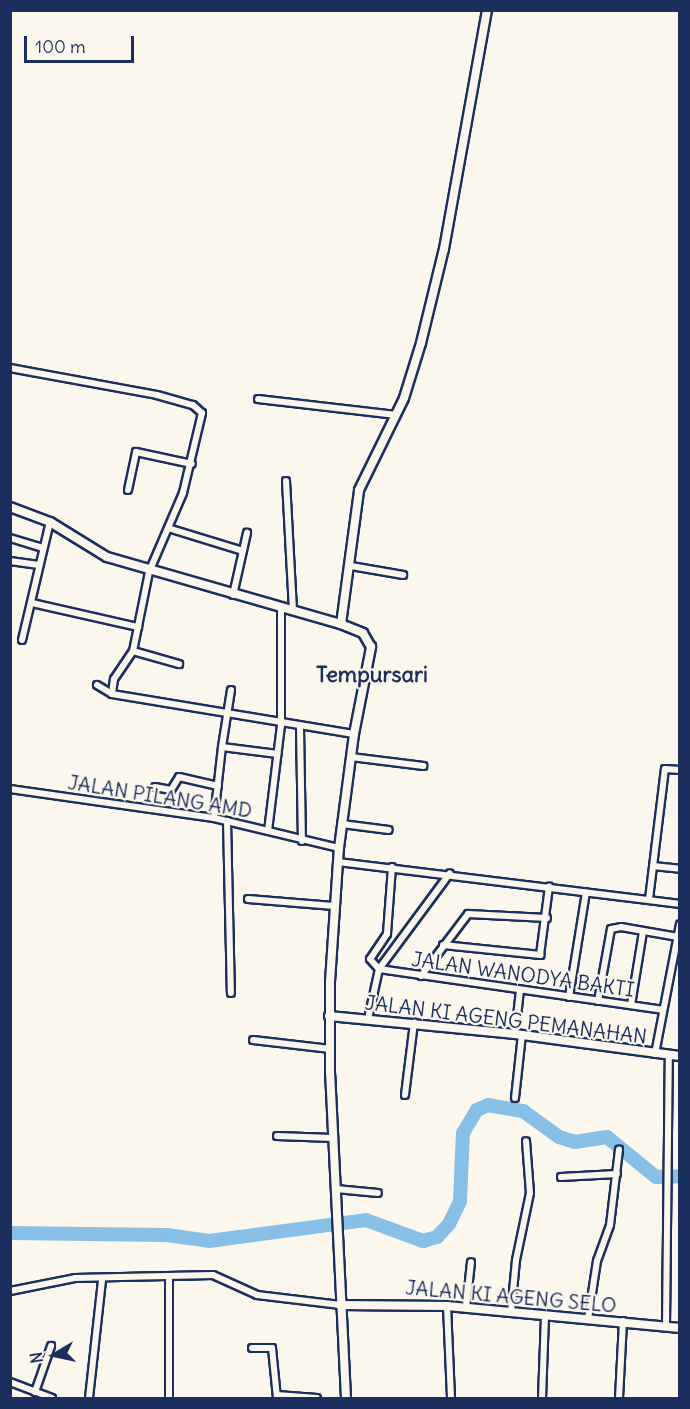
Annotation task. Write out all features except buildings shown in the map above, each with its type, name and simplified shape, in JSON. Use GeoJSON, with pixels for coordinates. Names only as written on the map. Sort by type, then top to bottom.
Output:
{"type":"FeatureCollection","features":[{"type":"Feature","properties":{"kind":"main road"},"geometry":{"type":"LineString","coordinates":[[341,624],[362,478],[396,415],[417,359],[442,259],[487,10]]}},
{"type":"Feature","properties":{"kind":"main road"},"geometry":{"type":"LineString","coordinates":[[10,507],[50,522],[95,551],[149,572],[341,624],[363,633],[371,647],[354,734],[339,848],[329,1016],[340,1305],[346,1398]]}},
{"type":"Feature","properties":{"kind":"main road","name":"JALAN KI AGENG PEMANAHAN"},"geometry":{"type":"LineString","coordinates":[[329,1016],[414,1023],[680,1056]]}},
{"type":"Feature","properties":{"kind":"main road","name":"JALAN KI AGENG SELO"},"geometry":{"type":"LineString","coordinates":[[340,1305],[447,1306],[680,1328]]}},
{"type":"Feature","properties":{"kind":"street"},"geometry":{"type":"LineString","coordinates":[[10,368],[193,405],[203,417],[192,464],[149,572],[133,651],[114,679],[112,694]]}},
{"type":"Feature","properties":{"kind":"street"},"geometry":{"type":"LineString","coordinates":[[258,399],[396,415]]}},
{"type":"Feature","properties":{"kind":"street"},"geometry":{"type":"LineString","coordinates":[[128,490],[136,452],[192,464]]}},
{"type":"Feature","properties":{"kind":"street"},"geometry":{"type":"LineString","coordinates":[[286,481],[293,611]]}},
{"type":"Feature","properties":{"kind":"street"},"geometry":{"type":"LineString","coordinates":[[22,640],[50,522]]}},
{"type":"Feature","properties":{"kind":"street"},"geometry":{"type":"LineString","coordinates":[[168,528],[243,551]]}},
{"type":"Feature","properties":{"kind":"street"},"geometry":{"type":"LineString","coordinates":[[233,595],[247,533]]}},
{"type":"Feature","properties":{"kind":"street"},"geometry":{"type":"LineString","coordinates":[[10,538],[42,548]]}},
{"type":"Feature","properties":{"kind":"street"},"geometry":{"type":"LineString","coordinates":[[10,561],[39,565]]}},
{"type":"Feature","properties":{"kind":"street"},"geometry":{"type":"LineString","coordinates":[[351,566],[403,575]]}},
{"type":"Feature","properties":{"kind":"street"},"geometry":{"type":"LineString","coordinates":[[32,603],[138,627]]}},
{"type":"Feature","properties":{"kind":"street"},"geometry":{"type":"LineString","coordinates":[[268,831],[281,725],[281,609]]}},
{"type":"Feature","properties":{"kind":"street"},"geometry":{"type":"LineString","coordinates":[[133,651],[179,664]]}},
{"type":"Feature","properties":{"kind":"street"},"geometry":{"type":"LineString","coordinates":[[97,685],[112,694],[281,725],[354,734]]}},
{"type":"Feature","properties":{"kind":"street"},"geometry":{"type":"LineString","coordinates":[[214,818],[231,690]]}},
{"type":"Feature","properties":{"kind":"street"},"geometry":{"type":"LineString","coordinates":[[300,728],[302,840]]}},
{"type":"Feature","properties":{"kind":"street"},"geometry":{"type":"LineString","coordinates":[[222,747],[278,754]]}},
{"type":"Feature","properties":{"kind":"street"},"geometry":{"type":"LineString","coordinates":[[351,757],[423,766]]}},
{"type":"Feature","properties":{"kind":"street"},"geometry":{"type":"LineString","coordinates":[[649,899],[665,769],[680,770]]}},
{"type":"Feature","properties":{"kind":"street"},"geometry":{"type":"LineString","coordinates":[[155,787],[171,790],[177,777],[218,786]]}},
{"type":"Feature","properties":{"kind":"street","name":"JALAN PILANG AMD"},"geometry":{"type":"LineString","coordinates":[[10,789],[214,818],[339,848]]}},
{"type":"Feature","properties":{"kind":"street"},"geometry":{"type":"LineString","coordinates":[[227,821],[231,993]]}},
{"type":"Feature","properties":{"kind":"street"},"geometry":{"type":"LineString","coordinates":[[342,824],[389,830]]}},
{"type":"Feature","properties":{"kind":"street"},"geometry":{"type":"LineString","coordinates":[[338,862],[450,873],[679,904]]}},
{"type":"Feature","properties":{"kind":"street"},"geometry":{"type":"LineString","coordinates":[[653,866],[680,869]]}},
{"type":"Feature","properties":{"kind":"street"},"geometry":{"type":"LineString","coordinates":[[379,969],[370,959],[387,934],[392,867]]}},
{"type":"Feature","properties":{"kind":"street"},"geometry":{"type":"LineString","coordinates":[[368,1019],[379,969],[450,873]]}},
{"type":"Feature","properties":{"kind":"street"},"geometry":{"type":"LineString","coordinates":[[443,945],[538,956],[543,950],[549,887]]}},
{"type":"Feature","properties":{"kind":"street"},"geometry":{"type":"LineString","coordinates":[[569,997],[586,892]]}},
{"type":"Feature","properties":{"kind":"street"},"geometry":{"type":"LineString","coordinates":[[248,899],[334,906]]}},
{"type":"Feature","properties":{"kind":"street"},"geometry":{"type":"LineString","coordinates":[[421,976],[471,912],[547,918]]}},
{"type":"Feature","properties":{"kind":"street"},"geometry":{"type":"LineString","coordinates":[[655,1054],[680,924]]}},
{"type":"Feature","properties":{"kind":"street"},"geometry":{"type":"LineString","coordinates":[[598,1001],[610,931],[618,927],[678,937]]}},
{"type":"Feature","properties":{"kind":"street"},"geometry":{"type":"LineString","coordinates":[[631,1005],[644,932]]}},
{"type":"Feature","properties":{"kind":"street","name":"JALAN WANODYA BAKTI"},"geometry":{"type":"LineString","coordinates":[[379,969],[662,1010]]}},
{"type":"Feature","properties":{"kind":"street"},"geometry":{"type":"LineString","coordinates":[[514,1098],[520,990]]}},
{"type":"Feature","properties":{"kind":"street"},"geometry":{"type":"LineString","coordinates":[[405,1095],[414,1023]]}},
{"type":"Feature","properties":{"kind":"street"},"geometry":{"type":"LineString","coordinates":[[253,1040],[330,1048]]}},
{"type":"Feature","properties":{"kind":"street"},"geometry":{"type":"LineString","coordinates":[[666,1325],[669,1055]]}},
{"type":"Feature","properties":{"kind":"street"},"geometry":{"type":"LineString","coordinates":[[277,1136],[333,1138]]}},
{"type":"Feature","properties":{"kind":"street"},"geometry":{"type":"LineString","coordinates":[[511,1312],[516,1260],[530,1193],[526,1141]]}},
{"type":"Feature","properties":{"kind":"street"},"geometry":{"type":"LineString","coordinates":[[588,1319],[595,1269],[610,1225],[619,1150]]}},
{"type":"Feature","properties":{"kind":"street"},"geometry":{"type":"LineString","coordinates":[[561,1177],[617,1174]]}},
{"type":"Feature","properties":{"kind":"street"},"geometry":{"type":"LineString","coordinates":[[336,1190],[378,1193]]}},
{"type":"Feature","properties":{"kind":"street"},"geometry":{"type":"LineString","coordinates":[[466,1308],[471,1262]]}},
{"type":"Feature","properties":{"kind":"street"},"geometry":{"type":"LineString","coordinates":[[11,1291],[65,1279],[102,1280],[216,1275],[257,1295],[340,1305]]}},
{"type":"Feature","properties":{"kind":"street"},"geometry":{"type":"LineString","coordinates":[[169,1277],[169,1398]]}},
{"type":"Feature","properties":{"kind":"street"},"geometry":{"type":"LineString","coordinates":[[89,1398],[102,1280]]}},
{"type":"Feature","properties":{"kind":"street"},"geometry":{"type":"LineString","coordinates":[[447,1306],[451,1398]]}},
{"type":"Feature","properties":{"kind":"street"},"geometry":{"type":"LineString","coordinates":[[542,1398],[544,1315]]}},
{"type":"Feature","properties":{"kind":"street"},"geometry":{"type":"LineString","coordinates":[[619,1398],[623,1322]]}},
{"type":"Feature","properties":{"kind":"street"},"geometry":{"type":"LineString","coordinates":[[35,1392],[51,1346]]}},
{"type":"Feature","properties":{"kind":"street"},"geometry":{"type":"LineString","coordinates":[[252,1348],[272,1348],[277,1397],[317,1398]]}},
{"type":"Feature","properties":{"kind":"street"},"geometry":{"type":"LineString","coordinates":[[10,1382],[52,1398]]}},
{"type":"Feature","properties":{"kind":"waterway"},"geometry":{"type":"LineString","coordinates":[[10,1233],[167,1235],[209,1241],[366,1220],[423,1241],[437,1237],[449,1224],[460,1201],[463,1133],[477,1110],[488,1105],[523,1111],[559,1137],[575,1142],[607,1137],[656,1177],[680,1176]]}},
{"type":"Feature","properties":{"kind":"district","name":"Tempursari"},"geometry":{"type":"Point","coordinates":[372,675]}}]}
